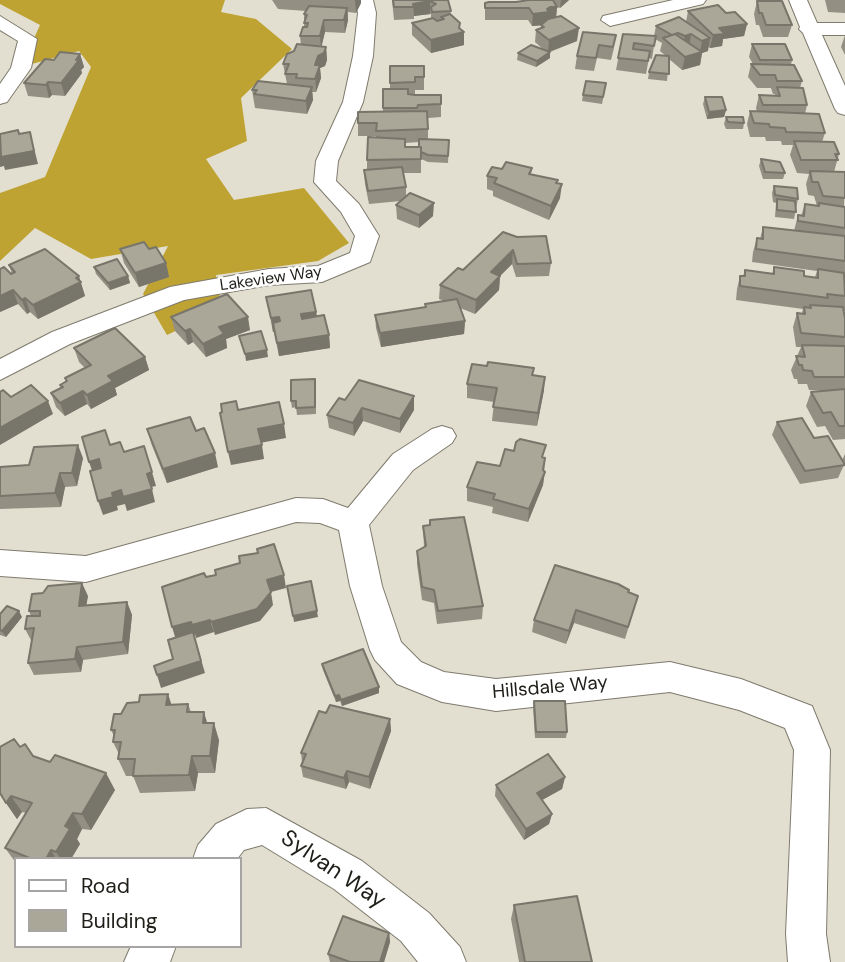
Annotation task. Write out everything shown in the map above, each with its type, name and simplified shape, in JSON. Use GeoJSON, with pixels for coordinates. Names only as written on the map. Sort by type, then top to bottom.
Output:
{"type":"FeatureCollection","features":[{"type":"Feature","properties":{"kind":"street","name":"Lakeview Way"},"geometry":{"type":"LineString","coordinates":[[0,371],[61,338],[180,293],[270,277],[322,274],[360,257],[367,236],[351,209],[325,182],[327,161],[353,102],[367,13],[364,0]]}},
{"type":"Feature","properties":{"kind":"street"},"geometry":{"type":"LineString","coordinates":[[610,20],[697,0]]}},
{"type":"Feature","properties":{"kind":"street"},"geometry":{"type":"LineString","coordinates":[[795,0],[845,109]]}},
{"type":"Feature","properties":{"kind":"street"},"geometry":{"type":"LineString","coordinates":[[0,22],[29,39],[21,68],[0,98]]}},
{"type":"Feature","properties":{"kind":"street"},"geometry":{"type":"LineString","coordinates":[[808,29],[845,29]]}},
{"type":"Feature","properties":{"kind":"street"},"geometry":{"type":"LineString","coordinates":[[0,563],[86,569],[296,510],[323,511],[353,523],[403,462],[442,436]]}},
{"type":"Feature","properties":{"kind":"street","name":"Hillsdale Way"},"geometry":{"type":"LineString","coordinates":[[353,523],[366,586],[387,650],[409,673],[442,687],[496,695],[670,677],[741,695],[799,718],[812,750],[806,934],[809,962]]}},
{"type":"Feature","properties":{"kind":"street","name":"Sylvan Way"},"geometry":{"type":"LineString","coordinates":[[214,857],[230,837],[247,828],[265,826],[348,875],[415,927],[445,962]]}},
{"type":"Feature","properties":{"kind":"shaded area"},"geometry":{"type":"Polygon","coordinates":[[[0,0],[225,0],[221,12],[256,19],[292,49],[241,98],[247,141],[206,159],[234,200],[304,188],[349,243],[318,261],[216,275],[222,309],[167,335],[143,294],[168,246],[91,259],[35,228],[0,261],[0,193],[45,177],[91,67],[79,51],[21,67],[40,25],[0,4],[0,0]]]}},
{"type":"Feature","properties":{"kind":"building"},"geometry":{"type":"Polygon","coordinates":[[[393,0],[448,0],[451,11],[432,12],[431,7],[436,4],[430,1],[413,4],[414,7],[394,7],[393,0]]]}},
{"type":"Feature","properties":{"kind":"building"},"geometry":{"type":"Polygon","coordinates":[[[553,0],[557,7],[550,7],[547,9],[549,12],[533,14],[529,8],[485,8],[485,3],[489,2],[553,0]]]}},
{"type":"Feature","properties":{"kind":"building"},"geometry":{"type":"Polygon","coordinates":[[[757,1],[782,1],[792,25],[766,25],[762,13],[759,13],[757,1]]]}},
{"type":"Feature","properties":{"kind":"building"},"geometry":{"type":"Polygon","coordinates":[[[718,5],[726,13],[735,12],[747,24],[719,28],[725,34],[713,35],[688,11],[718,5]]]}},
{"type":"Feature","properties":{"kind":"building"},"geometry":{"type":"Polygon","coordinates":[[[309,6],[347,8],[344,20],[324,20],[320,36],[300,36],[303,27],[307,27],[308,23],[304,23],[307,15],[304,14],[309,6]]]}},
{"type":"Feature","properties":{"kind":"building"},"geometry":{"type":"Polygon","coordinates":[[[450,14],[460,23],[459,28],[464,32],[431,40],[412,23],[433,18],[437,21],[450,14]]]}},
{"type":"Feature","properties":{"kind":"building"},"geometry":{"type":"Polygon","coordinates":[[[561,16],[579,28],[549,40],[536,30],[544,27],[541,25],[548,19],[561,16]]]}},
{"type":"Feature","properties":{"kind":"building"},"geometry":{"type":"Polygon","coordinates":[[[679,17],[710,38],[702,41],[691,34],[672,35],[656,26],[679,17]]]}},
{"type":"Feature","properties":{"kind":"building"},"geometry":{"type":"Polygon","coordinates":[[[583,32],[616,35],[613,47],[599,45],[596,58],[577,56],[583,32]]]}},
{"type":"Feature","properties":{"kind":"building"},"geometry":{"type":"Polygon","coordinates":[[[623,34],[656,36],[654,46],[634,43],[633,49],[650,51],[648,61],[618,58],[623,34]]]}},
{"type":"Feature","properties":{"kind":"building"},"geometry":{"type":"Polygon","coordinates":[[[675,34],[702,52],[685,57],[663,38],[675,34]]]}},
{"type":"Feature","properties":{"kind":"building"},"geometry":{"type":"Polygon","coordinates":[[[297,44],[326,47],[324,53],[318,56],[315,65],[320,65],[315,79],[296,78],[297,74],[285,74],[289,64],[283,64],[287,54],[294,51],[297,44]]]}},
{"type":"Feature","properties":{"kind":"building"},"geometry":{"type":"Polygon","coordinates":[[[752,44],[785,44],[792,60],[760,60],[752,44]]]}},
{"type":"Feature","properties":{"kind":"building"},"geometry":{"type":"Polygon","coordinates":[[[531,45],[550,52],[537,61],[518,53],[531,45]]]}},
{"type":"Feature","properties":{"kind":"building"},"geometry":{"type":"Polygon","coordinates":[[[60,52],[80,54],[76,60],[79,60],[61,83],[24,83],[45,59],[54,60],[60,52]]]}},
{"type":"Feature","properties":{"kind":"building"},"geometry":{"type":"Polygon","coordinates":[[[656,55],[669,56],[669,74],[649,72],[656,55]]]}},
{"type":"Feature","properties":{"kind":"building"},"geometry":{"type":"Polygon","coordinates":[[[751,64],[794,65],[802,81],[777,81],[775,75],[760,75],[751,64]]]}},
{"type":"Feature","properties":{"kind":"building"},"geometry":{"type":"Polygon","coordinates":[[[390,66],[424,66],[424,77],[415,77],[415,82],[390,83],[390,66]]]}},
{"type":"Feature","properties":{"kind":"building"},"geometry":{"type":"Polygon","coordinates":[[[258,81],[312,87],[306,101],[254,94],[257,90],[252,90],[258,81]]]}},
{"type":"Feature","properties":{"kind":"building"},"geometry":{"type":"Polygon","coordinates":[[[586,81],[606,83],[603,97],[583,95],[586,81]]]}},
{"type":"Feature","properties":{"kind":"building"},"geometry":{"type":"Polygon","coordinates":[[[777,87],[803,88],[807,105],[763,105],[759,95],[780,96],[777,87]]]}},
{"type":"Feature","properties":{"kind":"building"},"geometry":{"type":"Polygon","coordinates":[[[383,89],[408,89],[408,94],[415,95],[441,95],[441,104],[418,105],[417,108],[383,108],[383,89]]]}},
{"type":"Feature","properties":{"kind":"building"},"geometry":{"type":"Polygon","coordinates":[[[705,97],[722,97],[726,110],[709,112],[705,97]]]}},
{"type":"Feature","properties":{"kind":"building"},"geometry":{"type":"Polygon","coordinates":[[[427,111],[428,129],[376,131],[377,123],[358,123],[358,112],[427,111]]]}},
{"type":"Feature","properties":{"kind":"building"},"geometry":{"type":"Polygon","coordinates":[[[750,111],[819,114],[825,133],[786,132],[785,128],[754,123],[750,111]]]}},
{"type":"Feature","properties":{"kind":"building"},"geometry":{"type":"Polygon","coordinates":[[[726,117],[743,117],[744,123],[728,122],[726,117]]]}},
{"type":"Feature","properties":{"kind":"building"},"geometry":{"type":"Polygon","coordinates":[[[18,130],[19,134],[30,132],[34,151],[1,157],[0,134],[18,130]]]}},
{"type":"Feature","properties":{"kind":"building"},"geometry":{"type":"Polygon","coordinates":[[[368,137],[405,139],[405,147],[421,147],[421,159],[367,160],[368,137]]]}},
{"type":"Feature","properties":{"kind":"building"},"geometry":{"type":"Polygon","coordinates":[[[419,139],[449,140],[448,156],[421,152],[419,139]]]}},
{"type":"Feature","properties":{"kind":"building"},"geometry":{"type":"Polygon","coordinates":[[[794,141],[834,142],[839,154],[835,154],[838,160],[801,160],[794,141]]]}},
{"type":"Feature","properties":{"kind":"building"},"geometry":{"type":"Polygon","coordinates":[[[761,159],[780,162],[785,173],[765,172],[761,159]]]}},
{"type":"Feature","properties":{"kind":"building"},"geometry":{"type":"Polygon","coordinates":[[[506,162],[532,168],[529,174],[558,180],[556,183],[562,184],[551,206],[494,183],[497,178],[487,176],[492,167],[502,169],[506,162]]]}},
{"type":"Feature","properties":{"kind":"building"},"geometry":{"type":"Polygon","coordinates":[[[402,167],[406,187],[368,191],[364,170],[402,167]]]}},
{"type":"Feature","properties":{"kind":"building"},"geometry":{"type":"Polygon","coordinates":[[[810,171],[845,172],[845,198],[823,196],[818,182],[812,182],[810,171]]]}},
{"type":"Feature","properties":{"kind":"building"},"geometry":{"type":"Polygon","coordinates":[[[774,186],[797,188],[798,199],[775,195],[774,186]]]}},
{"type":"Feature","properties":{"kind":"building"},"geometry":{"type":"Polygon","coordinates":[[[410,193],[434,203],[419,215],[396,205],[410,193]]]}},
{"type":"Feature","properties":{"kind":"building"},"geometry":{"type":"Polygon","coordinates":[[[777,199],[795,201],[796,212],[777,210],[777,199]]]}},
{"type":"Feature","properties":{"kind":"building"},"geometry":{"type":"Polygon","coordinates":[[[819,203],[845,207],[845,228],[798,221],[798,215],[804,216],[805,204],[819,206],[819,203]]]}},
{"type":"Feature","properties":{"kind":"building"},"geometry":{"type":"Polygon","coordinates":[[[763,227],[845,236],[845,261],[756,249],[757,238],[763,239],[763,227]]]}},
{"type":"Feature","properties":{"kind":"building"},"geometry":{"type":"Polygon","coordinates":[[[503,232],[517,237],[546,236],[551,263],[517,264],[513,250],[491,272],[500,276],[476,300],[440,285],[458,268],[463,270],[503,232]]]}},
{"type":"Feature","properties":{"kind":"building"},"geometry":{"type":"Polygon","coordinates":[[[144,242],[149,249],[156,247],[166,263],[135,273],[120,249],[144,242]]]}},
{"type":"Feature","properties":{"kind":"building"},"geometry":{"type":"Polygon","coordinates":[[[45,249],[79,276],[76,278],[81,282],[33,305],[25,298],[22,300],[13,290],[0,296],[0,269],[4,267],[11,274],[15,272],[9,265],[45,249]]]}},
{"type":"Feature","properties":{"kind":"building"},"geometry":{"type":"Polygon","coordinates":[[[117,259],[128,276],[108,283],[94,267],[117,259]]]}},
{"type":"Feature","properties":{"kind":"building"},"geometry":{"type":"Polygon","coordinates":[[[774,267],[804,271],[804,276],[818,278],[818,269],[844,273],[845,296],[827,294],[828,298],[740,286],[740,276],[745,276],[745,270],[774,274],[774,267]]]}},
{"type":"Feature","properties":{"kind":"building"},"geometry":{"type":"Polygon","coordinates":[[[311,290],[316,312],[301,314],[302,319],[324,315],[329,335],[277,343],[273,323],[280,321],[279,317],[271,318],[266,297],[311,290]]]}},
{"type":"Feature","properties":{"kind":"building"},"geometry":{"type":"Polygon","coordinates":[[[227,294],[248,317],[219,327],[224,334],[203,344],[190,329],[185,331],[171,317],[227,294]]]}},
{"type":"Feature","properties":{"kind":"building"},"geometry":{"type":"Polygon","coordinates":[[[457,299],[465,321],[380,333],[375,315],[457,299]]]}},
{"type":"Feature","properties":{"kind":"building"},"geometry":{"type":"Polygon","coordinates":[[[810,305],[843,307],[845,337],[801,333],[797,313],[805,314],[804,307],[811,308],[810,305]]]}},
{"type":"Feature","properties":{"kind":"building"},"geometry":{"type":"Polygon","coordinates":[[[115,328],[145,357],[108,376],[113,381],[87,395],[83,391],[60,403],[51,393],[63,387],[60,385],[67,381],[65,378],[91,365],[74,348],[115,328]]]}},
{"type":"Feature","properties":{"kind":"building"},"geometry":{"type":"Polygon","coordinates":[[[261,331],[267,350],[245,354],[239,336],[261,331]]]}},
{"type":"Feature","properties":{"kind":"building"},"geometry":{"type":"Polygon","coordinates":[[[802,345],[845,346],[845,377],[814,377],[812,371],[803,370],[796,356],[805,357],[802,345]]]}},
{"type":"Feature","properties":{"kind":"building"},"geometry":{"type":"Polygon","coordinates":[[[488,362],[534,368],[532,375],[545,377],[538,413],[493,407],[497,388],[467,384],[472,364],[487,366],[488,362]]]}},
{"type":"Feature","properties":{"kind":"building"},"geometry":{"type":"Polygon","coordinates":[[[315,379],[315,407],[296,408],[296,401],[291,401],[291,380],[315,379]]]}},
{"type":"Feature","properties":{"kind":"building"},"geometry":{"type":"Polygon","coordinates":[[[359,380],[414,396],[400,419],[362,408],[353,423],[327,415],[339,398],[345,400],[359,380]]]}},
{"type":"Feature","properties":{"kind":"building"},"geometry":{"type":"Polygon","coordinates":[[[31,385],[48,401],[0,428],[0,392],[3,390],[11,397],[31,385]]]}},
{"type":"Feature","properties":{"kind":"building"},"geometry":{"type":"Polygon","coordinates":[[[845,389],[845,426],[839,426],[831,412],[823,413],[811,392],[845,389]]]}},
{"type":"Feature","properties":{"kind":"building"},"geometry":{"type":"Polygon","coordinates":[[[236,401],[238,410],[279,402],[284,424],[258,429],[262,445],[228,452],[220,413],[221,404],[236,401]]]}},
{"type":"Feature","properties":{"kind":"building"},"geometry":{"type":"Polygon","coordinates":[[[190,417],[196,431],[204,428],[215,453],[163,469],[147,429],[190,417]]]}},
{"type":"Feature","properties":{"kind":"building"},"geometry":{"type":"Polygon","coordinates":[[[802,418],[814,438],[828,436],[845,465],[805,471],[777,422],[802,418]]]}},
{"type":"Feature","properties":{"kind":"building"},"geometry":{"type":"Polygon","coordinates":[[[105,430],[110,445],[120,442],[124,452],[144,446],[152,472],[147,474],[152,489],[123,497],[121,490],[112,493],[113,497],[98,501],[90,471],[101,468],[99,459],[89,462],[82,437],[105,430]]]}},
{"type":"Feature","properties":{"kind":"building"},"geometry":{"type":"Polygon","coordinates":[[[520,439],[546,445],[542,457],[545,458],[545,472],[529,509],[493,499],[495,494],[467,487],[477,462],[500,466],[505,449],[514,451],[516,442],[520,439]]]}},
{"type":"Feature","properties":{"kind":"building"},"geometry":{"type":"Polygon","coordinates":[[[78,445],[72,473],[60,473],[55,493],[0,496],[0,467],[29,465],[34,447],[78,445]]]}},
{"type":"Feature","properties":{"kind":"building"},"geometry":{"type":"Polygon","coordinates":[[[464,517],[483,606],[438,611],[434,590],[422,587],[417,551],[426,546],[423,526],[430,525],[430,520],[464,517]]]}},
{"type":"Feature","properties":{"kind":"building"},"geometry":{"type":"Polygon","coordinates":[[[274,544],[284,575],[267,580],[271,592],[257,609],[211,622],[210,620],[192,625],[191,622],[172,627],[162,587],[204,573],[206,577],[216,575],[215,570],[240,563],[239,556],[258,553],[257,549],[274,544]]]}},
{"type":"Feature","properties":{"kind":"building"},"geometry":{"type":"Polygon","coordinates":[[[555,565],[618,584],[638,596],[628,627],[576,610],[569,631],[534,620],[555,565]]]}},
{"type":"Feature","properties":{"kind":"building"},"geometry":{"type":"Polygon","coordinates":[[[311,581],[317,611],[293,616],[287,586],[311,581]]]}},
{"type":"Feature","properties":{"kind":"building"},"geometry":{"type":"Polygon","coordinates":[[[82,583],[79,606],[127,602],[123,642],[77,647],[75,659],[28,663],[34,628],[25,629],[27,616],[40,616],[40,611],[29,611],[32,594],[43,593],[48,586],[82,583]]]}},
{"type":"Feature","properties":{"kind":"building"},"geometry":{"type":"Polygon","coordinates":[[[7,606],[19,611],[2,631],[0,614],[7,606]]]}},
{"type":"Feature","properties":{"kind":"building"},"geometry":{"type":"Polygon","coordinates":[[[193,632],[201,661],[157,675],[154,666],[173,659],[168,640],[193,632]]]}},
{"type":"Feature","properties":{"kind":"building"},"geometry":{"type":"Polygon","coordinates":[[[363,649],[379,687],[341,700],[339,695],[335,696],[322,664],[363,649]]]}},
{"type":"Feature","properties":{"kind":"building"},"geometry":{"type":"Polygon","coordinates":[[[168,694],[166,705],[188,704],[187,712],[204,712],[203,723],[214,723],[210,756],[192,756],[189,775],[133,776],[135,759],[118,759],[121,742],[113,742],[115,730],[111,730],[114,714],[121,714],[127,703],[139,702],[140,695],[168,694]]]}},
{"type":"Feature","properties":{"kind":"building"},"geometry":{"type":"Polygon","coordinates":[[[534,701],[565,701],[567,732],[536,732],[534,701]]]}},
{"type":"Feature","properties":{"kind":"building"},"geometry":{"type":"Polygon","coordinates":[[[330,705],[390,719],[369,777],[347,771],[344,778],[301,766],[306,754],[301,753],[319,711],[326,713],[330,705]]]}},
{"type":"Feature","properties":{"kind":"building"},"geometry":{"type":"Polygon","coordinates":[[[14,739],[20,747],[25,744],[33,756],[50,762],[55,755],[106,773],[82,814],[73,813],[65,826],[70,829],[56,852],[51,850],[47,857],[27,857],[5,848],[32,803],[11,796],[6,803],[0,793],[0,747],[14,739]]]}},
{"type":"Feature","properties":{"kind":"building"},"geometry":{"type":"Polygon","coordinates":[[[548,754],[565,777],[537,793],[552,814],[526,829],[496,785],[548,754]]]}},
{"type":"Feature","properties":{"kind":"building"},"geometry":{"type":"Polygon","coordinates":[[[577,896],[592,962],[525,962],[514,905],[577,896]]]}},
{"type":"Feature","properties":{"kind":"building"},"geometry":{"type":"Polygon","coordinates":[[[343,916],[389,933],[380,962],[350,962],[328,954],[343,916]]]}}]}
